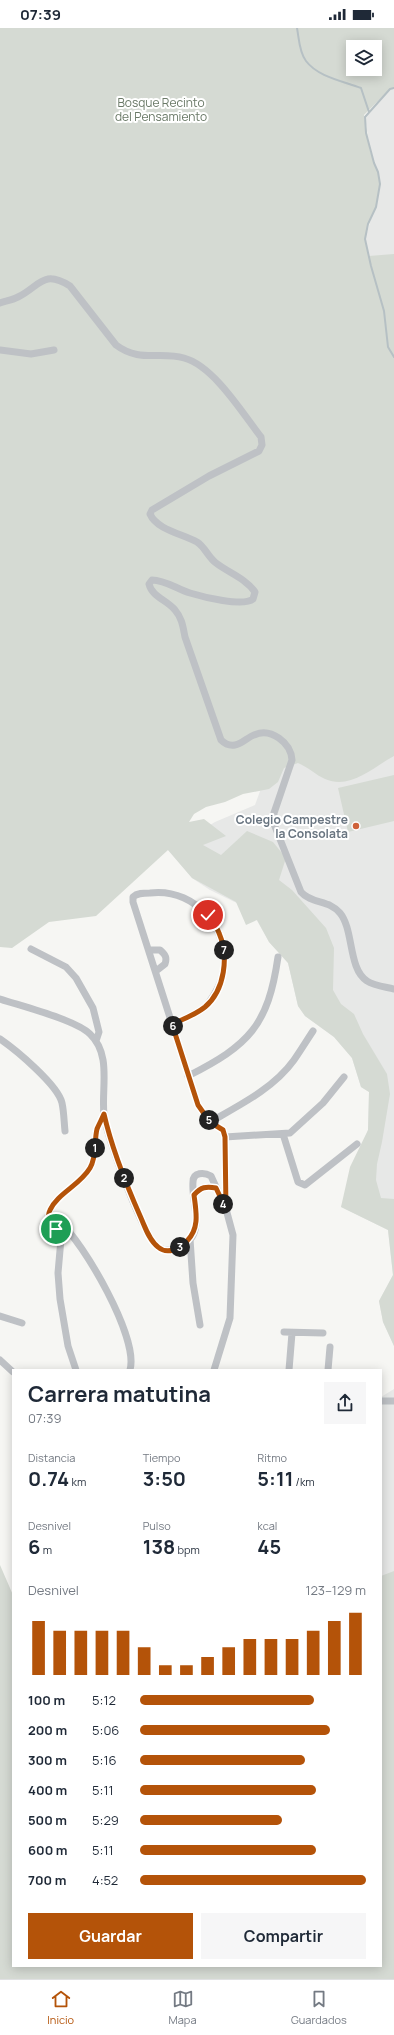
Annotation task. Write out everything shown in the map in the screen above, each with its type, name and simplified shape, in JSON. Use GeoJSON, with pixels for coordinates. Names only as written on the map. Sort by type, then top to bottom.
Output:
{"type":"FeatureCollection","features":[{"type":"Feature","properties":{"kind":"street"},"geometry":{"type":"LineString","coordinates":[[0,303],[18,297],[44,279],[53,278],[63,282],[70,286],[116,345],[125,351],[142,357],[184,358],[196,363],[224,387],[261,437],[262,445],[259,451],[209,476],[152,510],[150,514],[152,518],[174,534],[195,541],[203,546],[214,562],[249,584],[255,592],[253,599],[249,602],[237,602],[190,593],[158,580],[152,580],[149,584],[150,590],[175,609],[182,621],[185,636],[221,740],[225,744],[236,746],[255,734],[266,732],[283,740],[291,752],[292,760],[274,813],[274,824],[301,892],[304,896],[334,906],[341,914],[346,925],[352,952],[358,969],[367,981],[394,989]]}},
{"type":"Feature","properties":{"kind":"street"},"geometry":{"type":"LineString","coordinates":[[0,350],[31,354],[54,350]]}},
{"type":"Feature","properties":{"kind":"street"},"geometry":{"type":"LineString","coordinates":[[172,1024],[191,1016],[206,1006],[217,991],[224,971],[224,951],[219,933],[208,915],[194,903],[182,898],[157,892],[136,894],[132,897],[133,902],[156,971],[172,1024],[188,1076],[198,1105],[210,1122],[223,1130],[225,1137],[226,1209]]}},
{"type":"Feature","properties":{"kind":"street"},"geometry":{"type":"LineString","coordinates":[[31,950],[66,967],[76,978],[93,1008],[99,1032],[96,1041]]}},
{"type":"Feature","properties":{"kind":"street"},"geometry":{"type":"LineString","coordinates":[[149,950],[160,950],[166,959],[165,964],[156,971]]}},
{"type":"Feature","properties":{"kind":"street"},"geometry":{"type":"LineString","coordinates":[[188,1076],[219,1061],[246,1040],[263,1014],[274,984],[278,957]]}},
{"type":"Feature","properties":{"kind":"street"},"geometry":{"type":"LineString","coordinates":[[0,999],[79,1026],[96,1041],[104,1070],[104,1114],[109,1136],[129,1190],[151,1239],[158,1247],[167,1251],[183,1246],[190,1239],[195,1228],[197,1216],[192,1181],[201,1173],[211,1176],[226,1209],[233,1235],[230,1318],[214,1369]]}},
{"type":"Feature","properties":{"kind":"street"},"geometry":{"type":"LineString","coordinates":[[210,1122],[247,1102],[270,1084],[294,1061],[313,1031]]}},
{"type":"Feature","properties":{"kind":"street"},"geometry":{"type":"LineString","coordinates":[[0,1039],[49,1082],[57,1092],[62,1102],[65,1131]]}},
{"type":"Feature","properties":{"kind":"street"},"geometry":{"type":"LineString","coordinates":[[225,1137],[283,1134],[297,1129],[323,1104],[344,1077]]}},
{"type":"Feature","properties":{"kind":"street"},"geometry":{"type":"LineString","coordinates":[[48,1216],[53,1205],[84,1177],[91,1167],[95,1155],[97,1129],[104,1114]]}},
{"type":"Feature","properties":{"kind":"street"},"geometry":{"type":"LineString","coordinates":[[283,1134],[298,1182],[301,1185],[304,1185],[357,1144]]}},
{"type":"Feature","properties":{"kind":"street"},"geometry":{"type":"LineString","coordinates":[[194,1195],[200,1189],[208,1186],[216,1188]]}},
{"type":"Feature","properties":{"kind":"street"},"geometry":{"type":"LineString","coordinates":[[48,1216],[61,1239],[58,1273],[60,1299],[68,1346],[76,1369]]}},
{"type":"Feature","properties":{"kind":"street"},"geometry":{"type":"LineString","coordinates":[[48,1216],[58,1219],[77,1241],[91,1262],[118,1315],[131,1353],[130,1369]]}},
{"type":"Feature","properties":{"kind":"street"},"geometry":{"type":"LineString","coordinates":[[190,1239],[193,1283],[200,1325]]}},
{"type":"Feature","properties":{"kind":"street"},"geometry":{"type":"LineString","coordinates":[[0,1316],[22,1322]]}},
{"type":"Feature","properties":{"kind":"street"},"geometry":{"type":"LineString","coordinates":[[284,1332],[323,1333]]}},
{"type":"Feature","properties":{"kind":"street"},"geometry":{"type":"LineString","coordinates":[[289,1369],[292,1333]]}},
{"type":"Feature","properties":{"kind":"street"},"geometry":{"type":"LineString","coordinates":[[328,1369],[330,1347]]}},
{"type":"Feature","properties":{"kind":"street"},"geometry":{"type":"LineString","coordinates":[[0,1360],[12,1371]]}},
{"type":"Feature","properties":{"kind":"street"},"geometry":{"type":"LineString","coordinates":[[382,1401],[394,1401]]}},
{"type":"Feature","properties":{"kind":"shaded area"},"geometry":{"type":"Polygon","coordinates":[[[394,88],[394,357],[365,239],[378,196],[378,172],[370,151],[365,117],[390,89],[394,88]]]}},
{"type":"Feature","properties":{"kind":"shaded area"},"geometry":{"type":"Polygon","coordinates":[[[394,707],[394,1346],[383,1322],[379,1301],[393,1275],[388,1230],[341,1207],[368,1130],[369,1092],[361,1087],[352,1058],[334,1037],[305,1016],[298,1006],[288,963],[269,942],[251,910],[210,890],[192,878],[168,850],[215,822],[255,805],[275,750],[394,707]]]}},
{"type":"Feature","properties":{"kind":"shaded area"},"geometry":{"type":"Polygon","coordinates":[[[394,1389],[394,1682],[382,1679],[382,1396],[394,1389]]]}},
{"type":"Feature","properties":{"kind":"green space","name":"Bosque Recinto del Pensamiento"},"geometry":{"type":"Polygon","coordinates":[[[0,28],[394,28],[394,88],[390,89],[364,115],[370,151],[378,172],[380,184],[376,207],[368,224],[365,239],[369,256],[394,254],[394,756],[361,776],[344,782],[335,782],[325,779],[298,763],[284,768],[278,782],[269,789],[243,794],[225,802],[206,807],[194,814],[189,822],[204,819],[226,836],[203,845],[221,855],[247,831],[273,842],[286,858],[279,880],[292,890],[326,928],[334,948],[333,990],[341,1004],[354,1014],[363,1034],[387,1074],[390,1094],[377,1164],[376,1180],[381,1198],[394,1199],[394,1346],[383,1322],[379,1301],[393,1275],[388,1230],[341,1207],[350,1167],[368,1130],[369,1092],[361,1087],[352,1058],[334,1037],[305,1016],[298,1006],[288,963],[269,942],[257,920],[246,925],[236,902],[192,878],[168,850],[96,916],[49,922],[12,948],[0,947],[0,28]]]}},
{"type":"Feature","properties":{"kind":"green space"},"geometry":{"type":"Polygon","coordinates":[[[394,775],[394,821],[348,832],[338,788],[394,775]]]}},
{"type":"Feature","properties":{"kind":"green space"},"geometry":{"type":"Polygon","coordinates":[[[0,1565],[12,1593],[12,1967],[382,1967],[382,1576],[394,1571],[394,1979],[0,1979],[0,1565]]]}},
{"type":"Feature","properties":{"kind":"waterway"},"geometry":{"type":"LineString","coordinates":[[297,28],[301,49],[306,61],[324,75],[361,88],[369,112]]}},
{"type":"Feature","properties":{"kind":"waterway"},"geometry":{"type":"LineString","coordinates":[[394,88],[390,89],[365,117],[366,133],[378,172],[380,184],[376,207],[368,224],[365,239],[384,311],[388,347],[394,357]]}},
{"type":"Feature","properties":{"kind":"place","name":"Colegio Campestre la Consolata"},"geometry":{"type":"Point","coordinates":[356,826]}},
{"type":"Feature","properties":{"kind":"route"},"geometry":{"type":"LineString","coordinates":[[56,1229],[50,1222],[48,1216],[49,1211],[53,1205],[84,1177],[91,1167],[95,1155],[97,1129],[104,1114],[109,1136],[129,1190],[151,1239],[158,1247],[167,1251],[176,1250],[190,1239],[195,1228],[197,1216],[194,1195],[200,1189],[208,1186],[216,1188],[226,1209],[225,1137],[223,1130],[210,1122],[198,1105],[172,1024],[191,1016],[206,1006],[217,991],[224,971],[224,951],[219,933],[208,915]]}}]}
